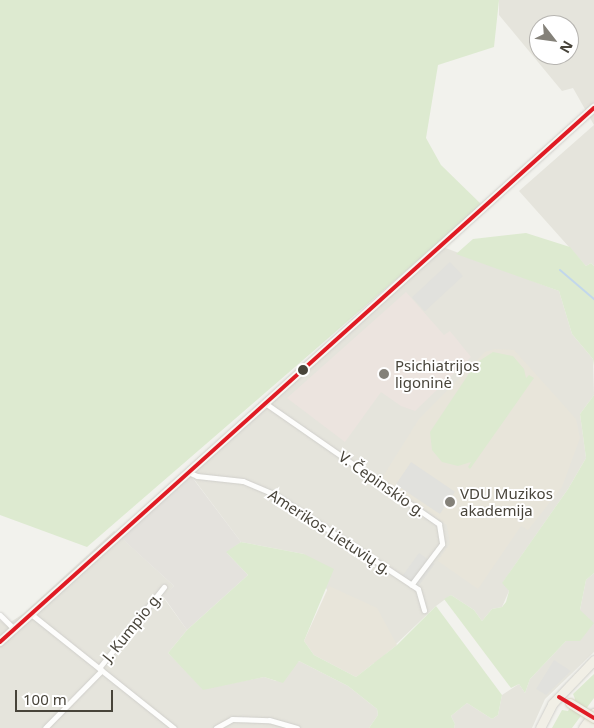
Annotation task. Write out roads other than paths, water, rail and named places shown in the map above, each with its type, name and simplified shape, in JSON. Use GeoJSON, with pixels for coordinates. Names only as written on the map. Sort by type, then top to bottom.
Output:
{"type":"FeatureCollection","features":[{"type":"Feature","properties":{"kind":"main road"},"geometry":{"type":"LineString","coordinates":[[540,728],[559,696],[594,660]]}},
{"type":"Feature","properties":{"kind":"main road"},"geometry":{"type":"LineString","coordinates":[[559,696],[594,718]]}},
{"type":"Feature","properties":{"kind":"main road"},"geometry":{"type":"LineString","coordinates":[[583,728],[594,713]]}},
{"type":"Feature","properties":{"kind":"street"},"geometry":{"type":"LineString","coordinates":[[0,642],[594,108]]}},
{"type":"Feature","properties":{"kind":"street","name":"V. Čepinskio g."},"geometry":{"type":"LineString","coordinates":[[265,403],[439,524],[442,544],[411,585]]}},
{"type":"Feature","properties":{"kind":"street","name":"Amerikos Lietuvių g."},"geometry":{"type":"LineString","coordinates":[[188,472],[196,476],[243,481],[276,495],[411,585],[421,593],[424,610]]}},
{"type":"Feature","properties":{"kind":"street","name":"J. Kumpio g."},"geometry":{"type":"LineString","coordinates":[[45,728],[100,669],[164,587]]}},
{"type":"Feature","properties":{"kind":"street"},"geometry":{"type":"LineString","coordinates":[[0,614],[14,629]]}},
{"type":"Feature","properties":{"kind":"street"},"geometry":{"type":"LineString","coordinates":[[31,614],[174,728]]}},
{"type":"Feature","properties":{"kind":"street"},"geometry":{"type":"LineString","coordinates":[[216,728],[224,722],[246,719],[269,720],[297,728]]}},
{"type":"Feature","properties":{"kind":"waterway"},"geometry":{"type":"LineString","coordinates":[[560,270],[594,299]]}},
{"type":"Feature","properties":{"kind":"place","name":"Psichiatrijos ligoninė"},"geometry":{"type":"Point","coordinates":[384,374]}},
{"type":"Feature","properties":{"kind":"place","name":"VDU Muzikos akademija"},"geometry":{"type":"Point","coordinates":[450,502]}}]}
